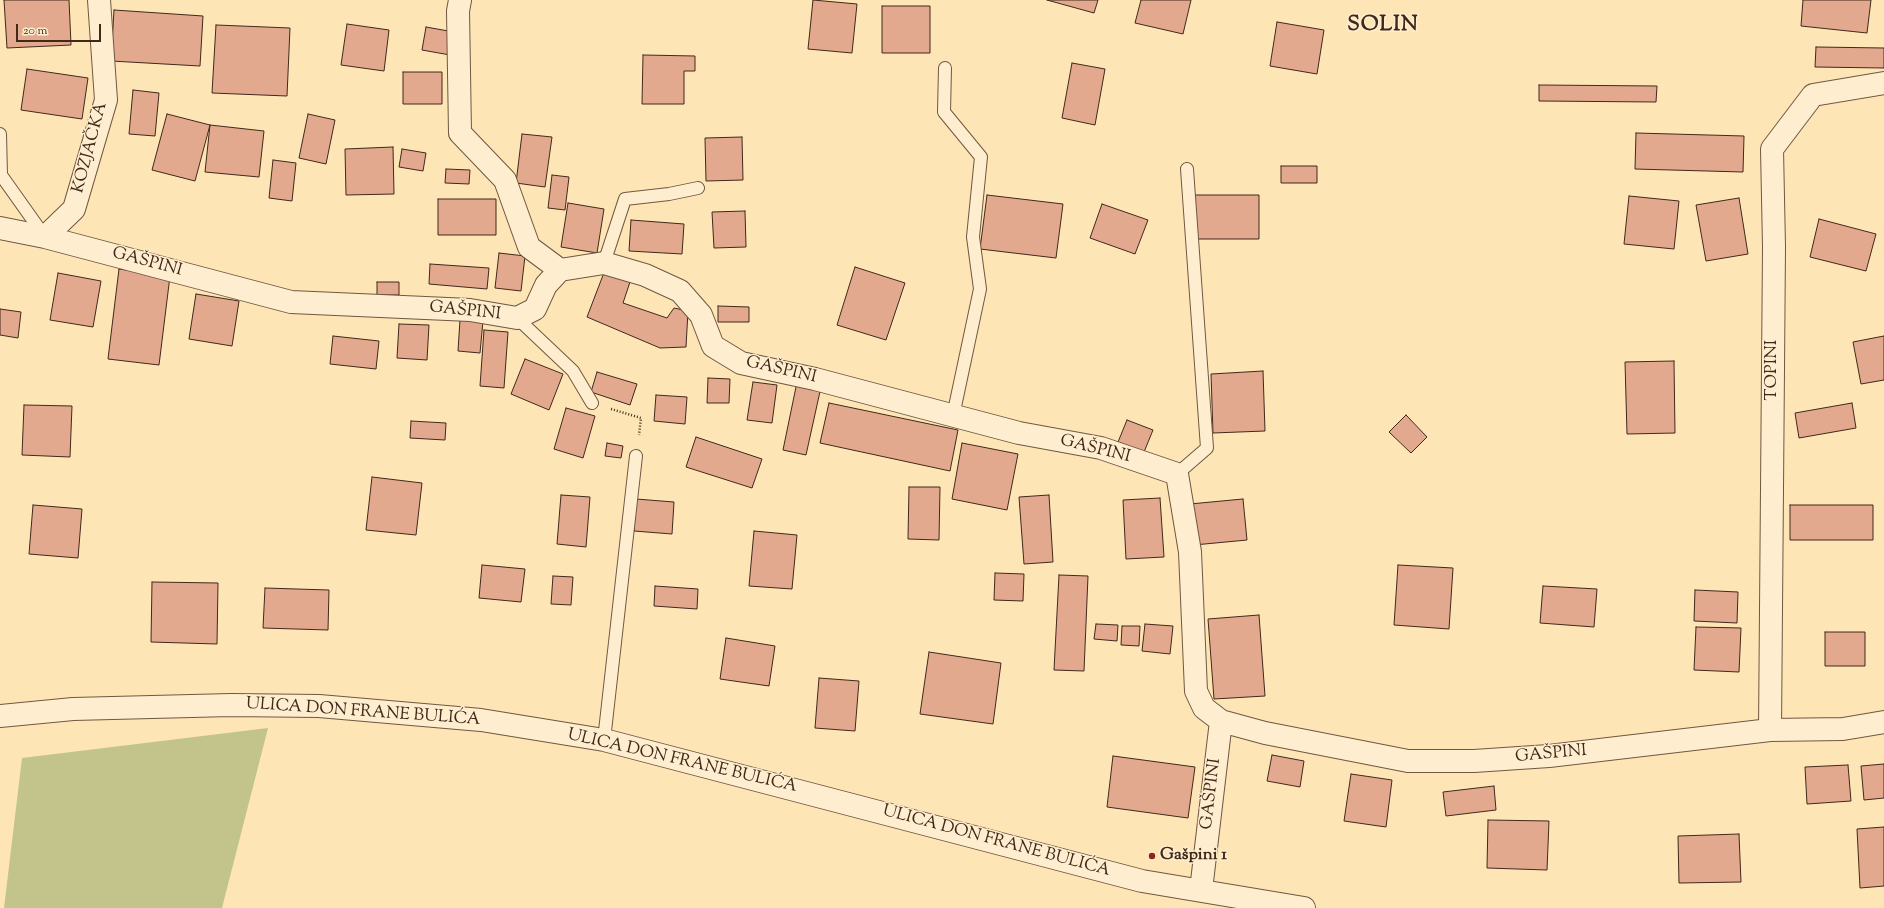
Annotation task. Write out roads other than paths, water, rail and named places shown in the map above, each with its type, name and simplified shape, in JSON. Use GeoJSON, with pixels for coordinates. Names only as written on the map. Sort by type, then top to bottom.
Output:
{"type":"FeatureCollection","features":[{"type":"Feature","properties":{"kind":"street","name":"KOZJAČKA"},"geometry":{"type":"LineString","coordinates":[[45,236],[74,209],[106,100],[99,0]]}},
{"type":"Feature","properties":{"kind":"street"},"geometry":{"type":"LineString","coordinates":[[460,0],[458,11],[460,133],[505,180],[529,246],[560,270]]}},
{"type":"Feature","properties":{"kind":"street","name":"TOPINI"},"geometry":{"type":"LineString","coordinates":[[1770,730],[1774,248],[1772,149],[1813,95],[1884,83]]}},
{"type":"Feature","properties":{"kind":"street","name":"GAŠPINI"},"geometry":{"type":"LineString","coordinates":[[0,228],[45,236],[291,302],[470,310],[517,318],[535,309],[546,285],[560,270],[604,263],[645,275],[680,291],[701,315],[713,346],[740,363],[815,379],[1018,433],[1101,448],[1176,474],[1190,552],[1196,691],[1204,708],[1221,721],[1265,733],[1408,761],[1474,762],[1549,756],[1770,730],[1843,729],[1884,722]]}},
{"type":"Feature","properties":{"kind":"street","name":"ULICA DON FRANE BULIĆA"},"geometry":{"type":"LineString","coordinates":[[0,716],[73,709],[223,705],[319,706],[481,720],[604,740],[1142,880],[1304,908]]}},
{"type":"Feature","properties":{"kind":"street","name":"GAŠPINI"},"geometry":{"type":"LineString","coordinates":[[1201,890],[1221,721]]}},
{"type":"Feature","properties":{"kind":"lane"},"geometry":{"type":"LineString","coordinates":[[945,68],[944,112],[981,157],[973,237],[980,289],[953,416]]}},
{"type":"Feature","properties":{"kind":"lane"},"geometry":{"type":"LineString","coordinates":[[0,134],[1,175],[45,236]]}},
{"type":"Feature","properties":{"kind":"lane"},"geometry":{"type":"LineString","coordinates":[[1176,474],[1207,448],[1187,169]]}},
{"type":"Feature","properties":{"kind":"lane"},"geometry":{"type":"LineString","coordinates":[[604,263],[625,199],[669,194],[698,188]]}},
{"type":"Feature","properties":{"kind":"lane"},"geometry":{"type":"LineString","coordinates":[[517,318],[572,371],[592,403]]}},
{"type":"Feature","properties":{"kind":"lane"},"geometry":{"type":"LineString","coordinates":[[604,740],[636,456]]}},
{"type":"Feature","properties":{"kind":"place","name":"Gašpini 1"},"geometry":{"type":"Point","coordinates":[1152,856]}},
{"type":"Feature","properties":{"kind":"district","name":"SOLIN"},"geometry":{"type":"Point","coordinates":[1383,26]}}]}
